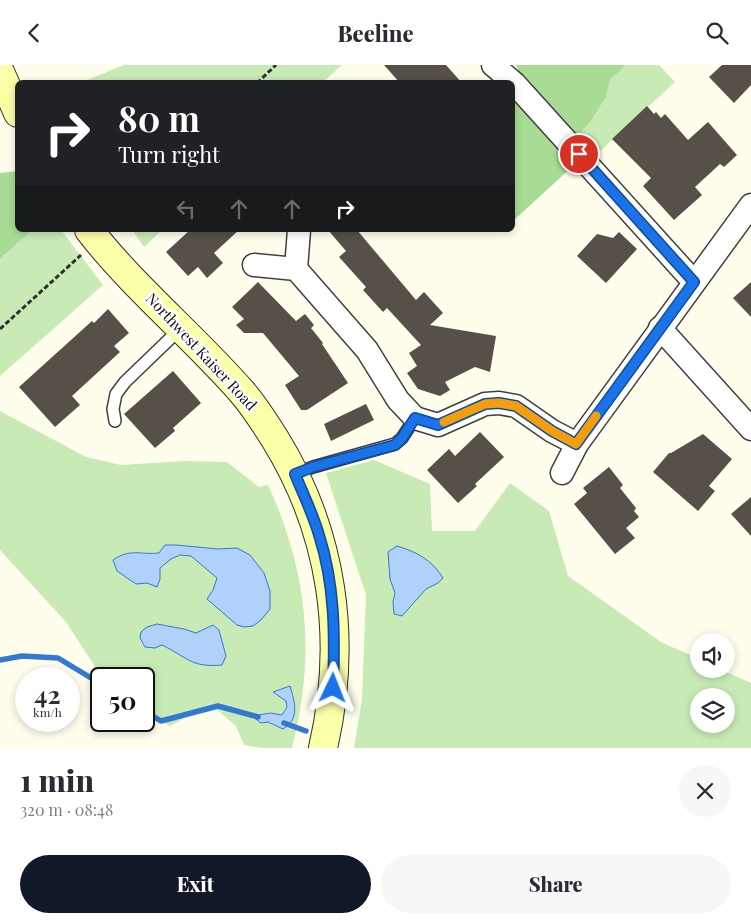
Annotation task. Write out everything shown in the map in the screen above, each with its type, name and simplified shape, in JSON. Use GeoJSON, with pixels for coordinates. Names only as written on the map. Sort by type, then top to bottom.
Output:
{"type":"FeatureCollection","features":[{"type":"Feature","properties":{"kind":"main road"},"geometry":{"type":"LineString","coordinates":[[0,72],[15,106]]}},
{"type":"Feature","properties":{"kind":"main road","name":"Northwest Kaiser Road"},"geometry":{"type":"LineString","coordinates":[[93,235],[256,409],[295,474],[319,535],[334,614],[333,688],[330,719],[323,748]]}},
{"type":"Feature","properties":{"kind":"street"},"geometry":{"type":"LineString","coordinates":[[496,66],[511,80]]}},
{"type":"Feature","properties":{"kind":"street"},"geometry":{"type":"LineString","coordinates":[[515,84],[694,282]]}},
{"type":"Feature","properties":{"kind":"street"},"geometry":{"type":"LineString","coordinates":[[562,473],[576,444],[750,207]]}},
{"type":"Feature","properties":{"kind":"street"},"geometry":{"type":"LineString","coordinates":[[296,269],[298,232]]}},
{"type":"Feature","properties":{"kind":"street"},"geometry":{"type":"LineString","coordinates":[[254,265],[296,269],[367,349],[398,400],[415,418],[438,425],[485,404],[499,403],[516,406],[552,431],[576,444]]}},
{"type":"Feature","properties":{"kind":"street"},"geometry":{"type":"LineString","coordinates":[[660,329],[751,429]]}},
{"type":"Feature","properties":{"kind":"lane"},"geometry":{"type":"LineString","coordinates":[[115,421],[113,409],[116,394],[125,382],[181,328]]}},
{"type":"Feature","properties":{"kind":"lane"},"geometry":{"type":"LineString","coordinates":[[295,474],[313,467],[395,445],[415,418]]}},
{"type":"Feature","properties":{"kind":"path"},"geometry":{"type":"LineString","coordinates":[[260,80],[276,65]]}},
{"type":"Feature","properties":{"kind":"path"},"geometry":{"type":"LineString","coordinates":[[0,329],[93,235]]}},
{"type":"Feature","properties":{"kind":"green space"},"geometry":{"type":"Polygon","coordinates":[[[124,65],[342,65],[325,80],[87,80],[124,65]]]}},
{"type":"Feature","properties":{"kind":"green space"},"geometry":{"type":"Polygon","coordinates":[[[516,65],[626,65],[610,80],[606,97],[591,121],[577,137],[520,75],[516,65]]]}},
{"type":"Feature","properties":{"kind":"green space"},"geometry":{"type":"Polygon","coordinates":[[[626,65],[659,65],[675,82],[596,155],[577,137],[591,121],[606,97],[610,80],[626,65]]]}},
{"type":"Feature","properties":{"kind":"green space"},"geometry":{"type":"Polygon","coordinates":[[[515,100],[573,166],[515,219],[515,100]]]}},
{"type":"Feature","properties":{"kind":"green space"},"geometry":{"type":"Polygon","coordinates":[[[15,171],[15,232],[30,232],[0,259],[0,173],[15,171]]]}},
{"type":"Feature","properties":{"kind":"green space"},"geometry":{"type":"Polygon","coordinates":[[[30,232],[63,232],[103,285],[0,376],[0,259],[30,232]]]}},
{"type":"Feature","properties":{"kind":"green space"},"geometry":{"type":"Polygon","coordinates":[[[133,232],[160,232],[144,247],[133,232]]]}},
{"type":"Feature","properties":{"kind":"green space"},"geometry":{"type":"Polygon","coordinates":[[[0,411],[86,457],[121,465],[184,461],[227,462],[259,487],[268,485],[282,517],[292,550],[300,582],[304,614],[306,647],[304,680],[300,714],[292,748],[262,748],[244,745],[236,726],[215,708],[205,707],[170,726],[155,717],[155,667],[95,667],[66,622],[0,550],[0,411]]]}},
{"type":"Feature","properties":{"kind":"green space"},"geometry":{"type":"Polygon","coordinates":[[[374,460],[430,484],[432,531],[475,531],[510,483],[549,511],[568,576],[661,642],[690,655],[690,678],[735,678],[735,676],[751,683],[751,748],[354,748],[362,699],[366,595],[326,473],[374,460]]]}},
{"type":"Feature","properties":{"kind":"water"},"geometry":{"type":"Polygon","coordinates":[[[165,545],[218,549],[237,548],[250,555],[264,573],[270,591],[270,609],[253,626],[244,627],[237,625],[207,599],[213,590],[217,578],[191,556],[180,555],[171,559],[160,568],[160,579],[157,587],[147,583],[136,584],[117,571],[113,560],[119,556],[130,553],[159,553],[165,545]]]}},
{"type":"Feature","properties":{"kind":"water"},"geometry":{"type":"Polygon","coordinates":[[[397,546],[411,551],[429,562],[443,578],[426,589],[402,616],[394,614],[393,602],[395,593],[390,579],[388,552],[397,546]]]}},
{"type":"Feature","properties":{"kind":"water"},"geometry":{"type":"Polygon","coordinates":[[[157,624],[196,633],[213,625],[219,630],[226,656],[222,665],[203,665],[190,661],[162,645],[155,648],[145,647],[140,638],[141,632],[147,627],[157,624]]]}},
{"type":"Feature","properties":{"kind":"water"},"geometry":{"type":"Polygon","coordinates":[[[290,686],[295,710],[292,720],[283,729],[268,722],[261,723],[252,716],[271,713],[282,715],[287,707],[286,701],[273,692],[290,686]]]}},
{"type":"Feature","properties":{"kind":"building"},"geometry":{"type":"Polygon","coordinates":[[[384,65],[446,65],[459,80],[397,80],[384,65]]]}},
{"type":"Feature","properties":{"kind":"building"},"geometry":{"type":"Polygon","coordinates":[[[722,65],[751,65],[751,85],[734,103],[709,77],[722,65]]]}},
{"type":"Feature","properties":{"kind":"building"},"geometry":{"type":"Polygon","coordinates":[[[647,106],[654,114],[656,112],[661,118],[665,114],[688,140],[708,122],[737,155],[724,167],[720,164],[695,187],[702,195],[674,220],[643,186],[651,178],[612,139],[647,106]]]}},
{"type":"Feature","properties":{"kind":"building"},"geometry":{"type":"Polygon","coordinates":[[[188,232],[237,232],[214,253],[223,263],[207,278],[198,267],[188,276],[166,252],[188,232]]]}},
{"type":"Feature","properties":{"kind":"building"},"geometry":{"type":"Polygon","coordinates":[[[330,232],[359,232],[416,300],[424,292],[443,313],[430,325],[496,336],[490,372],[475,367],[445,382],[450,390],[440,396],[418,389],[407,373],[417,366],[409,353],[421,345],[387,308],[383,312],[363,290],[366,287],[339,257],[346,251],[330,232]]]}},
{"type":"Feature","properties":{"kind":"building"},"geometry":{"type":"Polygon","coordinates":[[[619,232],[637,249],[606,283],[577,256],[597,234],[613,238],[619,232]]]}},
{"type":"Feature","properties":{"kind":"building"},"geometry":{"type":"Polygon","coordinates":[[[258,282],[296,321],[305,314],[314,325],[311,328],[323,343],[348,383],[307,410],[301,410],[285,385],[299,376],[263,333],[244,333],[236,325],[244,319],[232,307],[258,282]]]}},
{"type":"Feature","properties":{"kind":"building"},"geometry":{"type":"Polygon","coordinates":[[[751,282],[751,317],[733,298],[751,282]]]}},
{"type":"Feature","properties":{"kind":"building"},"geometry":{"type":"Polygon","coordinates":[[[108,309],[129,333],[114,346],[120,352],[72,396],[80,405],[55,427],[19,387],[92,321],[94,323],[108,309]]]}},
{"type":"Feature","properties":{"kind":"building"},"geometry":{"type":"Polygon","coordinates":[[[173,371],[201,403],[173,428],[175,431],[155,448],[124,414],[173,371]]]}},
{"type":"Feature","properties":{"kind":"building"},"geometry":{"type":"Polygon","coordinates":[[[366,404],[374,420],[331,441],[324,424],[366,404]]]}},
{"type":"Feature","properties":{"kind":"building"},"geometry":{"type":"Polygon","coordinates":[[[480,432],[504,457],[458,503],[427,470],[449,449],[455,456],[480,432]]]}},
{"type":"Feature","properties":{"kind":"building"},"geometry":{"type":"Polygon","coordinates":[[[703,434],[732,459],[709,486],[715,491],[698,511],[653,472],[669,453],[703,434]]]}},
{"type":"Feature","properties":{"kind":"building"},"geometry":{"type":"Polygon","coordinates":[[[609,467],[623,485],[620,488],[636,508],[634,511],[639,517],[626,528],[635,538],[615,554],[574,504],[587,493],[583,488],[609,467]]]}},
{"type":"Feature","properties":{"kind":"building"},"geometry":{"type":"Polygon","coordinates":[[[751,497],[751,536],[731,514],[751,497]]]}},
{"type":"Feature","properties":{"kind":"waterway"},"geometry":{"type":"LineString","coordinates":[[0,660],[22,656],[58,658],[90,677]]}},
{"type":"Feature","properties":{"kind":"waterway"},"geometry":{"type":"LineString","coordinates":[[155,717],[161,721],[218,706],[258,717]]}},
{"type":"Feature","properties":{"kind":"waterway"},"geometry":{"type":"LineString","coordinates":[[284,723],[306,731]]}},
{"type":"Feature","properties":{"kind":"slow traffic"},"geometry":{"type":"LineString","coordinates":[[444,422],[485,404],[499,403],[516,406],[552,431],[576,444],[596,416]]}},
{"type":"Feature","properties":{"kind":"route"},"geometry":{"type":"LineString","coordinates":[[333,688],[334,614],[325,559],[319,535],[295,474],[313,467],[395,445],[415,418],[438,425],[485,404],[499,403],[516,406],[552,431],[576,444],[694,282],[579,154]]}}]}
